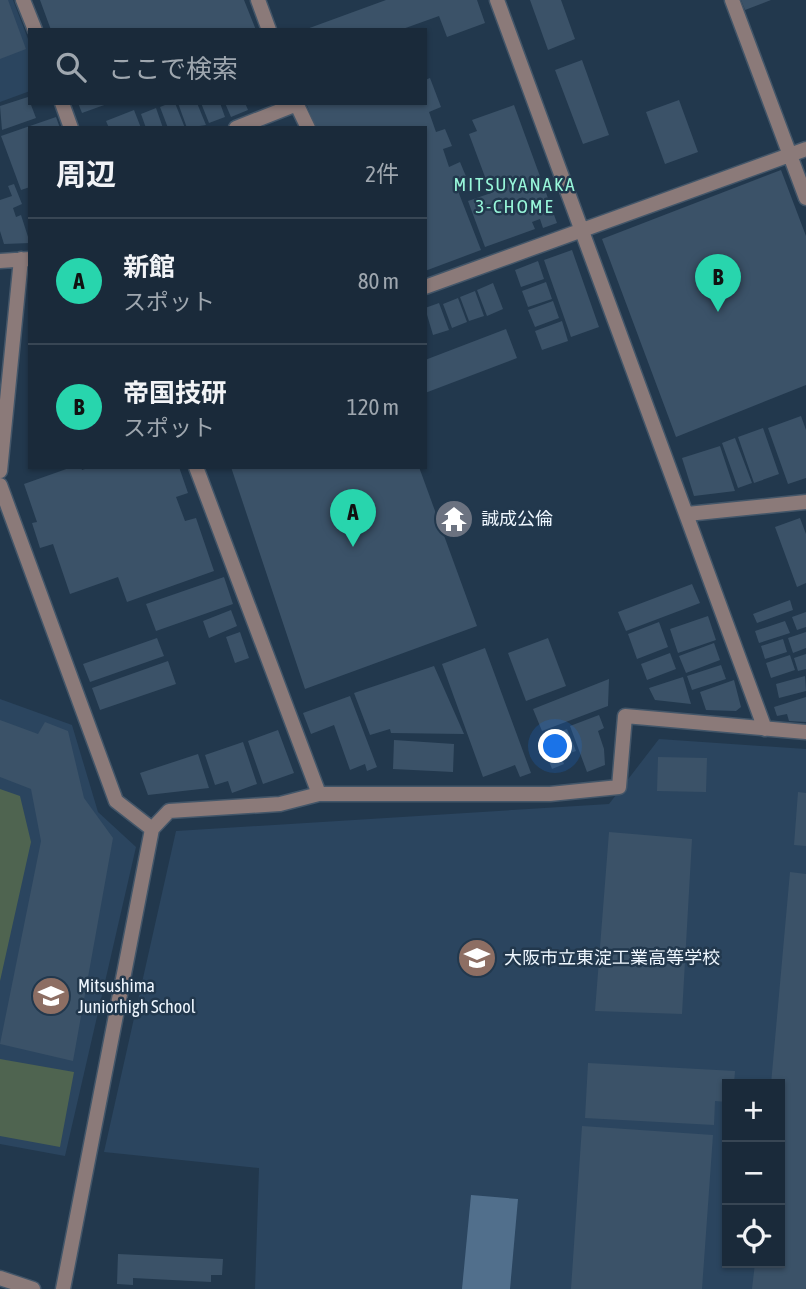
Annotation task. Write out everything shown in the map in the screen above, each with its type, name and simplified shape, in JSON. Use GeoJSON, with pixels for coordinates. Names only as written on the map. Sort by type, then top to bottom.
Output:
{"type":"FeatureCollection","features":[{"type":"Feature","properties":{"kind":"street"},"geometry":{"type":"LineString","coordinates":[[23,0],[34,28]]}},
{"type":"Feature","properties":{"kind":"street"},"geometry":{"type":"LineString","coordinates":[[258,0],[268,28]]}},
{"type":"Feature","properties":{"kind":"street"},"geometry":{"type":"LineString","coordinates":[[497,0],[765,729]]}},
{"type":"Feature","properties":{"kind":"street"},"geometry":{"type":"LineString","coordinates":[[732,0],[806,198]]}},
{"type":"Feature","properties":{"kind":"street"},"geometry":{"type":"LineString","coordinates":[[63,105],[71,126]]}},
{"type":"Feature","properties":{"kind":"street"},"geometry":{"type":"LineString","coordinates":[[241,126],[294,105]]}},
{"type":"Feature","properties":{"kind":"street"},"geometry":{"type":"LineString","coordinates":[[297,105],[307,126]]}},
{"type":"Feature","properties":{"kind":"street"},"geometry":{"type":"LineString","coordinates":[[427,286],[806,149]]}},
{"type":"Feature","properties":{"kind":"street"},"geometry":{"type":"LineString","coordinates":[[0,261],[26,259],[0,471]]}},
{"type":"Feature","properties":{"kind":"street"},"geometry":{"type":"LineString","coordinates":[[197,469],[319,794]]}},
{"type":"Feature","properties":{"kind":"street"},"geometry":{"type":"LineString","coordinates":[[0,485],[116,801],[152,829]]}},
{"type":"Feature","properties":{"kind":"street"},"geometry":{"type":"LineString","coordinates":[[687,514],[806,502]]}},
{"type":"Feature","properties":{"kind":"street"},"geometry":{"type":"LineString","coordinates":[[63,1289],[152,829],[169,811],[280,804],[319,794],[550,794],[619,787],[625,716],[806,732]]}},
{"type":"Feature","properties":{"kind":"street"},"geometry":{"type":"LineString","coordinates":[[0,1278],[33,1289]]}},
{"type":"Feature","properties":{"kind":"shaded area"},"geometry":{"type":"Polygon","coordinates":[[[0,0],[13,0],[28,39],[28,92],[0,102],[0,0]]]}},
{"type":"Feature","properties":{"kind":"shaded area","name":"Mitsushima Juniorhigh School"},"geometry":{"type":"Polygon","coordinates":[[[0,699],[72,725],[98,812],[136,847],[65,1156],[0,1144],[0,699]]]}},
{"type":"Feature","properties":{"kind":"shaded area","name":"大阪市立東淀工業高等学校"},"geometry":{"type":"Polygon","coordinates":[[[659,739],[806,749],[806,1289],[255,1289],[259,1168],[104,1152],[176,831],[609,804],[659,739]]]}},
{"type":"Feature","properties":{"kind":"shaded area"},"geometry":{"type":"Polygon","coordinates":[[[471,1195],[518,1199],[510,1289],[462,1289],[471,1195]]]}},
{"type":"Feature","properties":{"kind":"green space"},"geometry":{"type":"Polygon","coordinates":[[[0,789],[20,796],[31,842],[0,981],[0,789]]]}},
{"type":"Feature","properties":{"kind":"green space"},"geometry":{"type":"Polygon","coordinates":[[[0,1059],[74,1072],[60,1147],[0,1136],[0,1059]]]}},
{"type":"Feature","properties":{"kind":"building"},"geometry":{"type":"Polygon","coordinates":[[[0,0],[8,0],[26,49],[0,59],[0,0]]]}},
{"type":"Feature","properties":{"kind":"building"},"geometry":{"type":"Polygon","coordinates":[[[40,0],[244,0],[255,28],[50,28],[40,0]]]}},
{"type":"Feature","properties":{"kind":"building"},"geometry":{"type":"Polygon","coordinates":[[[386,0],[477,0],[485,23],[447,37],[439,16],[406,28],[309,28],[386,0]]]}},
{"type":"Feature","properties":{"kind":"building"},"geometry":{"type":"Polygon","coordinates":[[[530,0],[561,0],[575,39],[548,50],[530,0]]]}},
{"type":"Feature","properties":{"kind":"building"},"geometry":{"type":"Polygon","coordinates":[[[741,0],[771,0],[745,10],[741,0]]]}},
{"type":"Feature","properties":{"kind":"building"},"geometry":{"type":"Polygon","coordinates":[[[582,60],[609,135],[583,144],[555,70],[582,60]]]}},
{"type":"Feature","properties":{"kind":"building"},"geometry":{"type":"Polygon","coordinates":[[[430,78],[441,107],[429,112],[436,132],[445,129],[452,146],[443,149],[449,167],[460,162],[470,186],[458,191],[481,250],[427,270],[427,126],[315,126],[307,105],[427,105],[427,79],[430,78]]]}},
{"type":"Feature","properties":{"kind":"building"},"geometry":{"type":"Polygon","coordinates":[[[28,97],[28,105],[31,105],[36,118],[2,130],[0,106],[28,97]]]}},
{"type":"Feature","properties":{"kind":"building"},"geometry":{"type":"Polygon","coordinates":[[[679,100],[698,152],[665,164],[646,112],[679,100]]]}},
{"type":"Feature","properties":{"kind":"building"},"geometry":{"type":"Polygon","coordinates":[[[79,105],[104,105],[82,113],[79,105]]]}},
{"type":"Feature","properties":{"kind":"building"},"geometry":{"type":"Polygon","coordinates":[[[176,105],[184,126],[167,126],[160,107],[176,105]]]}},
{"type":"Feature","properties":{"kind":"building"},"geometry":{"type":"Polygon","coordinates":[[[179,105],[198,105],[206,125],[186,126],[179,105]]]}},
{"type":"Feature","properties":{"kind":"building"},"geometry":{"type":"Polygon","coordinates":[[[202,105],[221,105],[225,117],[209,123],[202,105]]]}},
{"type":"Feature","properties":{"kind":"building"},"geometry":{"type":"Polygon","coordinates":[[[226,105],[246,105],[248,110],[231,117],[226,105]]]}},
{"type":"Feature","properties":{"kind":"building"},"geometry":{"type":"Polygon","coordinates":[[[514,105],[557,223],[543,228],[540,219],[532,222],[535,229],[485,247],[468,201],[491,193],[469,134],[477,131],[472,120],[514,105]]]}},
{"type":"Feature","properties":{"kind":"building"},"geometry":{"type":"Polygon","coordinates":[[[156,108],[162,126],[145,126],[141,114],[156,108]]]}},
{"type":"Feature","properties":{"kind":"building"},"geometry":{"type":"Polygon","coordinates":[[[134,110],[140,126],[108,126],[106,121],[134,110]]]}},
{"type":"Feature","properties":{"kind":"building"},"geometry":{"type":"Polygon","coordinates":[[[56,117],[59,126],[30,126],[56,117]]]}},
{"type":"Feature","properties":{"kind":"building"},"geometry":{"type":"Polygon","coordinates":[[[28,127],[28,188],[21,190],[1,136],[28,127]]]}},
{"type":"Feature","properties":{"kind":"building"},"geometry":{"type":"Polygon","coordinates":[[[781,170],[806,236],[806,385],[676,437],[602,239],[781,170]]]}},
{"type":"Feature","properties":{"kind":"building"},"geometry":{"type":"Polygon","coordinates":[[[14,184],[22,204],[13,208],[16,217],[21,215],[28,243],[4,244],[0,231],[0,200],[12,196],[8,186],[14,184]]]}},
{"type":"Feature","properties":{"kind":"building"},"geometry":{"type":"Polygon","coordinates":[[[572,250],[599,327],[571,337],[544,260],[572,250]]]}},
{"type":"Feature","properties":{"kind":"building"},"geometry":{"type":"Polygon","coordinates":[[[538,261],[544,279],[521,287],[515,270],[538,261]]]}},
{"type":"Feature","properties":{"kind":"building"},"geometry":{"type":"Polygon","coordinates":[[[546,282],[552,299],[528,307],[522,291],[546,282]]]}},
{"type":"Feature","properties":{"kind":"building"},"geometry":{"type":"Polygon","coordinates":[[[493,283],[503,309],[487,316],[477,290],[493,283]]]}},
{"type":"Feature","properties":{"kind":"building"},"geometry":{"type":"Polygon","coordinates":[[[475,291],[484,316],[469,321],[460,297],[475,291]]]}},
{"type":"Feature","properties":{"kind":"building"},"geometry":{"type":"Polygon","coordinates":[[[458,298],[467,322],[452,328],[443,304],[458,298]]]}},
{"type":"Feature","properties":{"kind":"building"},"geometry":{"type":"Polygon","coordinates":[[[553,301],[559,318],[535,327],[528,310],[553,301]]]}},
{"type":"Feature","properties":{"kind":"building"},"geometry":{"type":"Polygon","coordinates":[[[439,303],[449,330],[433,335],[427,307],[439,303]]]}},
{"type":"Feature","properties":{"kind":"building"},"geometry":{"type":"Polygon","coordinates":[[[562,321],[568,341],[542,350],[535,331],[562,321]]]}},
{"type":"Feature","properties":{"kind":"building"},"geometry":{"type":"Polygon","coordinates":[[[506,329],[517,358],[427,392],[427,359],[506,329]]]}},
{"type":"Feature","properties":{"kind":"building"},"geometry":{"type":"Polygon","coordinates":[[[801,416],[806,430],[806,478],[788,484],[768,428],[801,416]]]}},
{"type":"Feature","properties":{"kind":"building"},"geometry":{"type":"Polygon","coordinates":[[[763,428],[779,474],[754,483],[738,437],[763,428]]]}},
{"type":"Feature","properties":{"kind":"building"},"geometry":{"type":"Polygon","coordinates":[[[735,438],[752,483],[738,488],[722,443],[735,438]]]}},
{"type":"Feature","properties":{"kind":"building"},"geometry":{"type":"Polygon","coordinates":[[[720,446],[735,491],[694,496],[682,458],[720,446]]]}},
{"type":"Feature","properties":{"kind":"building"},"geometry":{"type":"Polygon","coordinates":[[[66,469],[180,469],[188,493],[176,497],[185,521],[196,518],[214,571],[127,602],[118,577],[70,594],[53,544],[40,548],[32,523],[37,522],[24,484],[66,469]]]}},
{"type":"Feature","properties":{"kind":"building"},"geometry":{"type":"Polygon","coordinates":[[[232,469],[420,469],[477,626],[305,689],[232,469]]]}},
{"type":"Feature","properties":{"kind":"building"},"geometry":{"type":"Polygon","coordinates":[[[800,518],[806,534],[806,583],[797,587],[775,527],[800,518]]]}},
{"type":"Feature","properties":{"kind":"building"},"geometry":{"type":"Polygon","coordinates":[[[224,577],[233,604],[156,631],[146,604],[224,577]]]}},
{"type":"Feature","properties":{"kind":"building"},"geometry":{"type":"Polygon","coordinates":[[[692,584],[700,603],[626,631],[618,612],[692,584]]]}},
{"type":"Feature","properties":{"kind":"building"},"geometry":{"type":"Polygon","coordinates":[[[790,600],[793,610],[757,623],[753,614],[790,600]]]}},
{"type":"Feature","properties":{"kind":"building"},"geometry":{"type":"Polygon","coordinates":[[[231,610],[237,626],[209,638],[203,621],[231,610]]]}},
{"type":"Feature","properties":{"kind":"building"},"geometry":{"type":"Polygon","coordinates":[[[806,612],[806,627],[797,630],[792,617],[806,612]]]}},
{"type":"Feature","properties":{"kind":"building"},"geometry":{"type":"Polygon","coordinates":[[[708,616],[716,640],[678,653],[670,629],[708,616]]]}},
{"type":"Feature","properties":{"kind":"building"},"geometry":{"type":"Polygon","coordinates":[[[785,621],[790,633],[759,643],[755,631],[785,621]]]}},
{"type":"Feature","properties":{"kind":"building"},"geometry":{"type":"Polygon","coordinates":[[[659,622],[668,647],[637,659],[628,634],[659,622]]]}},
{"type":"Feature","properties":{"kind":"building"},"geometry":{"type":"Polygon","coordinates":[[[240,632],[249,658],[235,663],[226,637],[240,632]]]}},
{"type":"Feature","properties":{"kind":"building"},"geometry":{"type":"Polygon","coordinates":[[[806,632],[806,648],[793,653],[788,638],[806,632]]]}},
{"type":"Feature","properties":{"kind":"building"},"geometry":{"type":"Polygon","coordinates":[[[157,638],[164,656],[90,682],[83,664],[157,638]]]}},
{"type":"Feature","properties":{"kind":"building"},"geometry":{"type":"Polygon","coordinates":[[[548,638],[566,686],[526,701],[508,653],[548,638]]]}},
{"type":"Feature","properties":{"kind":"building"},"geometry":{"type":"Polygon","coordinates":[[[783,639],[787,652],[765,659],[761,646],[783,639]]]}},
{"type":"Feature","properties":{"kind":"building"},"geometry":{"type":"Polygon","coordinates":[[[714,643],[720,660],[686,673],[679,656],[714,643]]]}},
{"type":"Feature","properties":{"kind":"building"},"geometry":{"type":"Polygon","coordinates":[[[485,648],[531,773],[520,777],[515,765],[483,777],[442,664],[485,648]]]}},
{"type":"Feature","properties":{"kind":"building"},"geometry":{"type":"Polygon","coordinates":[[[670,653],[676,669],[647,680],[641,664],[670,653]]]}},
{"type":"Feature","properties":{"kind":"building"},"geometry":{"type":"Polygon","coordinates":[[[806,654],[806,669],[798,671],[794,658],[806,654]]]}},
{"type":"Feature","properties":{"kind":"building"},"geometry":{"type":"Polygon","coordinates":[[[790,655],[795,670],[771,678],[766,663],[790,655]]]}},
{"type":"Feature","properties":{"kind":"building"},"geometry":{"type":"Polygon","coordinates":[[[168,661],[176,684],[100,710],[92,688],[168,661]]]}},
{"type":"Feature","properties":{"kind":"building"},"geometry":{"type":"Polygon","coordinates":[[[721,665],[726,679],[692,690],[687,676],[721,665]]]}},
{"type":"Feature","properties":{"kind":"building"},"geometry":{"type":"Polygon","coordinates":[[[434,666],[464,734],[391,733],[390,729],[370,735],[354,693],[434,666]]]}},
{"type":"Feature","properties":{"kind":"building"},"geometry":{"type":"Polygon","coordinates":[[[805,676],[806,691],[779,698],[776,684],[805,676]]]}},
{"type":"Feature","properties":{"kind":"building"},"geometry":{"type":"Polygon","coordinates":[[[683,677],[691,704],[655,700],[649,688],[683,677]]]}},
{"type":"Feature","properties":{"kind":"building"},"geometry":{"type":"Polygon","coordinates":[[[609,679],[608,706],[542,731],[533,709],[609,679]]]}},
{"type":"Feature","properties":{"kind":"building"},"geometry":{"type":"Polygon","coordinates":[[[734,680],[741,707],[736,711],[706,710],[700,692],[734,680]]]}},
{"type":"Feature","properties":{"kind":"building"},"geometry":{"type":"Polygon","coordinates":[[[350,696],[377,767],[367,771],[365,764],[350,770],[334,725],[311,734],[303,713],[350,696]]]}},
{"type":"Feature","properties":{"kind":"building"},"geometry":{"type":"Polygon","coordinates":[[[806,697],[806,722],[789,721],[787,714],[777,716],[774,707],[806,697]]]}},
{"type":"Feature","properties":{"kind":"building"},"geometry":{"type":"Polygon","coordinates":[[[599,715],[604,728],[598,731],[604,749],[605,765],[587,772],[570,726],[599,715]]]}},
{"type":"Feature","properties":{"kind":"building"},"geometry":{"type":"Polygon","coordinates":[[[0,720],[38,734],[45,722],[68,731],[84,798],[113,838],[73,1061],[0,1044],[41,841],[31,789],[0,777],[0,720]]]}},
{"type":"Feature","properties":{"kind":"building"},"geometry":{"type":"Polygon","coordinates":[[[567,729],[576,751],[561,756],[564,764],[552,769],[540,739],[567,729]]]}},
{"type":"Feature","properties":{"kind":"building"},"geometry":{"type":"Polygon","coordinates":[[[278,730],[294,773],[263,784],[248,741],[278,730]]]}},
{"type":"Feature","properties":{"kind":"building"},"geometry":{"type":"Polygon","coordinates":[[[394,740],[454,744],[453,772],[393,769],[394,740]]]}},
{"type":"Feature","properties":{"kind":"building"},"geometry":{"type":"Polygon","coordinates":[[[243,742],[257,784],[232,793],[228,781],[215,785],[205,755],[243,742]]]}},
{"type":"Feature","properties":{"kind":"building"},"geometry":{"type":"Polygon","coordinates":[[[198,754],[209,788],[148,795],[140,773],[198,754]]]}},
{"type":"Feature","properties":{"kind":"building"},"geometry":{"type":"Polygon","coordinates":[[[658,757],[707,758],[706,792],[657,791],[658,757]]]}},
{"type":"Feature","properties":{"kind":"building"},"geometry":{"type":"Polygon","coordinates":[[[798,792],[806,793],[806,846],[794,845],[798,792]]]}},
{"type":"Feature","properties":{"kind":"building"},"geometry":{"type":"Polygon","coordinates":[[[609,832],[692,839],[682,1014],[595,1011],[609,832]]]}},
{"type":"Feature","properties":{"kind":"building"},"geometry":{"type":"Polygon","coordinates":[[[790,872],[806,874],[806,1289],[752,1289],[754,1268],[785,1268],[785,1079],[771,1079],[790,872]]]}},
{"type":"Feature","properties":{"kind":"building"},"geometry":{"type":"Polygon","coordinates":[[[588,1063],[735,1071],[734,1079],[722,1079],[722,1102],[715,1101],[714,1125],[585,1118],[588,1063]]]}},
{"type":"Feature","properties":{"kind":"building"},"geometry":{"type":"Polygon","coordinates":[[[582,1126],[713,1135],[702,1289],[571,1289],[582,1126]]]}},
{"type":"Feature","properties":{"kind":"building"},"geometry":{"type":"Polygon","coordinates":[[[118,1254],[223,1259],[222,1275],[211,1275],[211,1282],[133,1278],[133,1285],[117,1284],[118,1254]]]}},
{"type":"Feature","properties":{"kind":"place","name":"帝国技研"},"geometry":{"type":"Point","coordinates":[718,312]}},
{"type":"Feature","properties":{"kind":"place","name":"誠成公倫"},"geometry":{"type":"Point","coordinates":[454,519]}},
{"type":"Feature","properties":{"kind":"place","name":"新館"},"geometry":{"type":"Point","coordinates":[353,547]}},
{"type":"Feature","properties":{"kind":"place","name":"大阪市立東淀工業高等学校"},"geometry":{"type":"Point","coordinates":[477,958]}},
{"type":"Feature","properties":{"kind":"place","name":"Mitsushima Juniorhigh School"},"geometry":{"type":"Point","coordinates":[51,996]}},
{"type":"Feature","properties":{"kind":"district","name":"MITSUYANAKA 3-CHOME"},"geometry":{"type":"Point","coordinates":[515,195]}}]}
